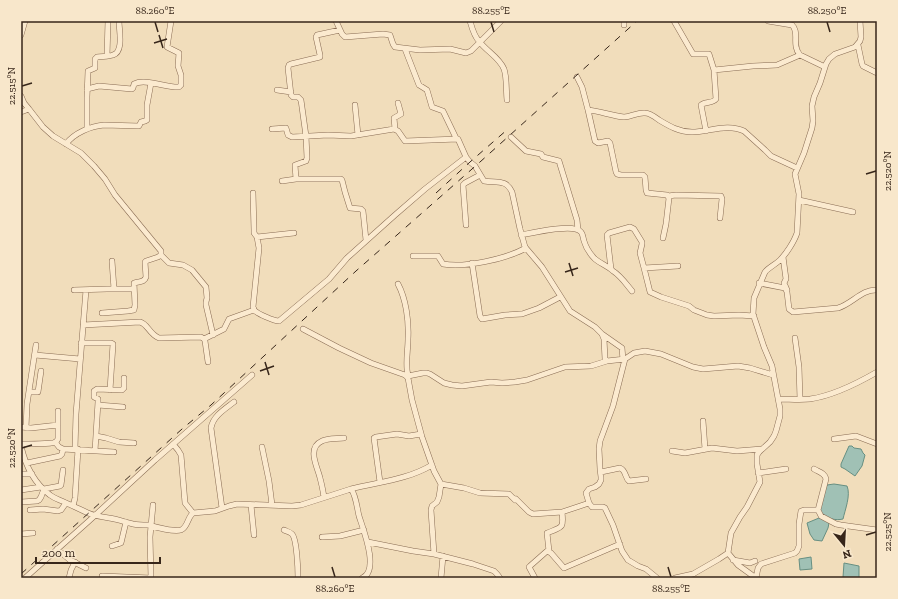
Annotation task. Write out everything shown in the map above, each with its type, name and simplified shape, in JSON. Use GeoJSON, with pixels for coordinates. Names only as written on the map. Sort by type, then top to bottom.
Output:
{"type":"FeatureCollection","features":[{"type":"Feature","properties":{"kind":"street"},"geometry":{"type":"LineString","coordinates":[[21,35],[25,21]]}},
{"type":"Feature","properties":{"kind":"street"},"geometry":{"type":"LineString","coordinates":[[107,56],[108,21]]}},
{"type":"Feature","properties":{"kind":"street"},"geometry":{"type":"LineString","coordinates":[[87,129],[88,71],[94,68],[96,58],[98,56],[116,54],[119,50],[119,21]]}},
{"type":"Feature","properties":{"kind":"street"},"geometry":{"type":"LineString","coordinates":[[87,89],[99,86],[131,89],[135,83],[151,83],[176,87],[180,86],[181,75],[178,66],[179,53],[167,47],[171,21]]}},
{"type":"Feature","properties":{"kind":"street"},"geometry":{"type":"LineString","coordinates":[[336,21],[343,36],[348,37],[389,34],[395,47],[420,50],[450,49],[466,54],[471,51],[501,21]]}},
{"type":"Feature","properties":{"kind":"street"},"geometry":{"type":"LineString","coordinates":[[470,21],[480,42],[504,68],[507,100]]}},
{"type":"Feature","properties":{"kind":"street"},"geometry":{"type":"LineString","coordinates":[[674,21],[693,54],[709,54],[714,70],[716,99],[701,105],[706,131]]}},
{"type":"Feature","properties":{"kind":"street"},"geometry":{"type":"LineString","coordinates":[[768,21],[780,22],[795,26],[796,50],[800,55],[825,66]]}},
{"type":"Feature","properties":{"kind":"street"},"geometry":{"type":"LineString","coordinates":[[860,21],[861,37],[858,45],[862,64],[863,66],[877,73]]}},
{"type":"Feature","properties":{"kind":"street"},"geometry":{"type":"LineString","coordinates":[[296,179],[295,165],[307,160],[306,136],[301,100],[298,97],[291,96],[288,68],[289,65],[320,57],[316,36],[340,30]]}},
{"type":"Feature","properties":{"kind":"street"},"geometry":{"type":"LineString","coordinates":[[818,510],[801,511],[799,524],[799,546],[797,551],[795,553],[761,564],[758,568],[756,578],[733,560],[728,553],[731,533],[760,482],[757,455],[762,448],[770,442],[776,431],[780,416],[772,366],[754,316],[754,298],[765,272],[767,269],[780,261],[797,233],[799,194],[795,174],[812,128],[812,101],[820,83],[825,66],[835,54],[858,45]]}},
{"type":"Feature","properties":{"kind":"street"},"geometry":{"type":"LineString","coordinates":[[405,48],[419,85],[427,90],[432,107],[443,111],[456,138],[460,141],[466,157],[475,166],[484,182],[504,183],[510,187],[514,198],[521,235],[521,251]]}},
{"type":"Feature","properties":{"kind":"street"},"geometry":{"type":"LineString","coordinates":[[714,70],[777,65],[800,55]]}},
{"type":"Feature","properties":{"kind":"street"},"geometry":{"type":"LineString","coordinates":[[577,77],[582,87],[596,141],[598,143],[608,141],[610,143],[617,174],[643,175],[646,177],[647,192],[650,194],[668,196],[721,196],[720,218]]}},
{"type":"Feature","properties":{"kind":"street"},"geometry":{"type":"LineString","coordinates":[[66,144],[72,137],[87,129],[104,125],[138,127],[141,122],[147,121],[147,105],[151,83]]}},
{"type":"Feature","properties":{"kind":"street"},"geometry":{"type":"LineString","coordinates":[[277,90],[291,92]]}},
{"type":"Feature","properties":{"kind":"street"},"geometry":{"type":"LineString","coordinates":[[21,96],[29,110],[43,127],[54,136],[81,153],[94,166],[105,179],[115,195],[161,251],[161,255],[170,263],[183,265],[192,270],[206,287],[206,305],[213,335]]}},
{"type":"Feature","properties":{"kind":"street"},"geometry":{"type":"LineString","coordinates":[[395,129],[394,118],[401,114],[398,103]]}},
{"type":"Feature","properties":{"kind":"street"},"geometry":{"type":"LineString","coordinates":[[355,105],[358,135]]}},
{"type":"Feature","properties":{"kind":"street"},"geometry":{"type":"LineString","coordinates":[[21,112],[29,110]]}},
{"type":"Feature","properties":{"kind":"street"},"geometry":{"type":"LineString","coordinates":[[588,110],[626,117],[645,113],[675,129],[682,131],[706,131],[723,128],[740,129],[771,156],[797,168]]}},
{"type":"Feature","properties":{"kind":"street"},"geometry":{"type":"LineString","coordinates":[[272,129],[286,128],[290,136],[352,136],[395,129],[398,130],[405,141],[456,138]]}},
{"type":"Feature","properties":{"kind":"street"},"geometry":{"type":"LineString","coordinates":[[511,137],[526,151],[541,154],[543,157],[559,160],[577,220],[578,230]]}},
{"type":"Feature","properties":{"kind":"street"},"geometry":{"type":"LineString","coordinates":[[83,325],[140,322],[143,323],[153,335],[158,338],[201,337],[204,339],[224,329],[229,319],[254,310],[277,322],[329,279],[347,258],[366,240],[425,189],[466,157]]}},
{"type":"Feature","properties":{"kind":"street"},"geometry":{"type":"LineString","coordinates":[[466,225],[463,185],[465,182],[480,175]]}},
{"type":"Feature","properties":{"kind":"street"},"geometry":{"type":"LineString","coordinates":[[282,181],[296,179],[341,179],[350,208],[361,209],[363,211],[366,240]]}},
{"type":"Feature","properties":{"kind":"street"},"geometry":{"type":"LineString","coordinates":[[253,193],[254,233],[257,238],[259,248],[253,307],[254,310]]}},
{"type":"Feature","properties":{"kind":"street"},"geometry":{"type":"LineString","coordinates":[[663,238],[666,224],[668,196]]}},
{"type":"Feature","properties":{"kind":"street"},"geometry":{"type":"LineString","coordinates":[[799,200],[853,212]]}},
{"type":"Feature","properties":{"kind":"street"},"geometry":{"type":"LineString","coordinates":[[611,269],[607,235],[609,233],[630,227],[634,229],[642,242],[640,254],[650,292],[661,298],[689,306],[694,310],[707,315],[754,316]]}},
{"type":"Feature","properties":{"kind":"street"},"geometry":{"type":"LineString","coordinates":[[521,235],[549,229],[578,230],[582,233],[584,242],[592,255],[600,263],[611,269],[622,278],[632,291]]}},
{"type":"Feature","properties":{"kind":"street"},"geometry":{"type":"LineString","coordinates":[[257,238],[294,233]]}},
{"type":"Feature","properties":{"kind":"street"},"geometry":{"type":"LineString","coordinates":[[413,256],[438,256],[443,264],[472,263],[493,260],[521,251]]}},
{"type":"Feature","properties":{"kind":"street"},"geometry":{"type":"LineString","coordinates":[[521,251],[542,267],[557,298],[570,311],[622,348],[624,360],[616,398],[600,441],[599,448],[602,477],[599,484],[588,489],[586,493],[592,507],[605,508],[622,551],[628,560],[646,569],[657,578]]}},
{"type":"Feature","properties":{"kind":"street"},"geometry":{"type":"LineString","coordinates":[[102,313],[134,310],[134,283],[145,280],[145,262],[161,255]]}},
{"type":"Feature","properties":{"kind":"street"},"geometry":{"type":"LineString","coordinates":[[783,257],[786,279],[784,283],[789,310],[793,312],[841,307],[868,291],[877,290]]}},
{"type":"Feature","properties":{"kind":"street"},"geometry":{"type":"LineString","coordinates":[[112,262],[114,289]]}},
{"type":"Feature","properties":{"kind":"street"},"geometry":{"type":"LineString","coordinates":[[472,263],[480,316],[482,319],[522,314],[539,308],[557,298]]}},
{"type":"Feature","properties":{"kind":"street"},"geometry":{"type":"LineString","coordinates":[[644,268],[678,266]]}},
{"type":"Feature","properties":{"kind":"street"},"geometry":{"type":"LineString","coordinates":[[398,284],[401,290],[409,322],[406,368],[412,400],[421,434],[434,471],[441,484],[439,497],[437,502],[432,506],[431,510],[434,554]]}},
{"type":"Feature","properties":{"kind":"street"},"geometry":{"type":"LineString","coordinates":[[759,284],[786,290]]}},
{"type":"Feature","properties":{"kind":"street"},"geometry":{"type":"LineString","coordinates":[[74,290],[134,289]]}},
{"type":"Feature","properties":{"kind":"street"},"geometry":{"type":"LineString","coordinates":[[73,506],[77,449],[76,414],[86,290]]}},
{"type":"Feature","properties":{"kind":"street"},"geometry":{"type":"LineString","coordinates":[[303,330],[371,363],[408,376],[427,373],[444,383],[462,386],[491,382],[515,382],[532,379],[565,367],[591,366],[607,361],[624,360],[634,353],[645,350],[678,360],[693,367],[703,369],[738,366],[773,375]]}},
{"type":"Feature","properties":{"kind":"street"},"geometry":{"type":"LineString","coordinates":[[602,334],[604,339],[605,359],[607,361]]}},
{"type":"Feature","properties":{"kind":"street"},"geometry":{"type":"LineString","coordinates":[[795,338],[799,367],[800,399]]}},
{"type":"Feature","properties":{"kind":"street"},"geometry":{"type":"LineString","coordinates":[[204,339],[208,362]]}},
{"type":"Feature","properties":{"kind":"street"},"geometry":{"type":"LineString","coordinates":[[81,343],[111,342],[113,344],[114,349],[110,390]]}},
{"type":"Feature","properties":{"kind":"street"},"geometry":{"type":"LineString","coordinates":[[36,345],[24,427],[31,428],[58,426]]}},
{"type":"Feature","properties":{"kind":"street"},"geometry":{"type":"LineString","coordinates":[[35,355],[80,359]]}},
{"type":"Feature","properties":{"kind":"street"},"geometry":{"type":"LineString","coordinates":[[29,392],[38,392],[41,371]]}},
{"type":"Feature","properties":{"kind":"street"},"geometry":{"type":"LineString","coordinates":[[778,399],[808,399],[826,395],[856,383],[877,372]]}},
{"type":"Feature","properties":{"kind":"street"},"geometry":{"type":"LineString","coordinates":[[25,578],[173,444],[252,375]]}},
{"type":"Feature","properties":{"kind":"street"},"geometry":{"type":"LineString","coordinates":[[95,451],[98,401],[94,396],[94,391],[123,389],[124,378]]}},
{"type":"Feature","properties":{"kind":"street"},"geometry":{"type":"LineString","coordinates":[[222,508],[211,428],[212,423],[217,416],[234,402]]}},
{"type":"Feature","properties":{"kind":"street"},"geometry":{"type":"LineString","coordinates":[[98,405],[123,407]]}},
{"type":"Feature","properties":{"kind":"street"},"geometry":{"type":"LineString","coordinates":[[58,411],[58,439],[55,442],[21,445],[24,460],[32,474],[43,488],[56,499],[95,515],[133,524],[180,531],[186,526],[190,516],[193,514],[215,511],[237,504],[292,506],[351,489],[399,479],[432,465]]}},
{"type":"Feature","properties":{"kind":"street"},"geometry":{"type":"LineString","coordinates":[[703,421],[705,449]]}},
{"type":"Feature","properties":{"kind":"street"},"geometry":{"type":"LineString","coordinates":[[380,482],[374,438],[400,434],[408,436],[421,434]]}},
{"type":"Feature","properties":{"kind":"street"},"geometry":{"type":"LineString","coordinates":[[96,436],[119,442],[134,443]]}},
{"type":"Feature","properties":{"kind":"street"},"geometry":{"type":"LineString","coordinates":[[834,439],[856,436],[877,444]]}},
{"type":"Feature","properties":{"kind":"street"},"geometry":{"type":"LineString","coordinates":[[324,497],[320,477],[314,460],[316,446],[320,442],[344,438]]}},
{"type":"Feature","properties":{"kind":"street"},"geometry":{"type":"LineString","coordinates":[[55,442],[63,449],[114,452]]}},
{"type":"Feature","properties":{"kind":"street"},"geometry":{"type":"LineString","coordinates":[[173,444],[181,456],[185,503],[193,514]]}},
{"type":"Feature","properties":{"kind":"street"},"geometry":{"type":"LineString","coordinates":[[262,447],[272,505]]}},
{"type":"Feature","properties":{"kind":"street"},"geometry":{"type":"LineString","coordinates":[[672,451],[684,452],[712,448],[737,451],[762,448]]}},
{"type":"Feature","properties":{"kind":"street"},"geometry":{"type":"LineString","coordinates":[[24,460],[60,456],[63,449]]}},
{"type":"Feature","properties":{"kind":"street"},"geometry":{"type":"LineString","coordinates":[[601,472],[620,468],[630,481],[646,479]]}},
{"type":"Feature","properties":{"kind":"street"},"geometry":{"type":"LineString","coordinates":[[758,473],[786,469]]}},
{"type":"Feature","properties":{"kind":"street"},"geometry":{"type":"LineString","coordinates":[[814,469],[823,474],[826,479],[818,510],[821,516],[836,524],[877,530]]}},
{"type":"Feature","properties":{"kind":"street"},"geometry":{"type":"LineString","coordinates":[[21,490],[61,485],[63,470]]}},
{"type":"Feature","properties":{"kind":"street"},"geometry":{"type":"LineString","coordinates":[[21,474],[32,474]]}},
{"type":"Feature","properties":{"kind":"street"},"geometry":{"type":"LineString","coordinates":[[441,484],[464,488],[480,493],[508,494],[533,514],[562,512],[589,503]]}},
{"type":"Feature","properties":{"kind":"street"},"geometry":{"type":"LineString","coordinates":[[21,502],[39,500],[43,488]]}},
{"type":"Feature","properties":{"kind":"street"},"geometry":{"type":"LineString","coordinates":[[351,489],[354,493],[368,542],[370,565],[367,575],[363,578]]}},
{"type":"Feature","properties":{"kind":"street"},"geometry":{"type":"LineString","coordinates":[[30,510],[43,509],[58,511],[66,503]]}},
{"type":"Feature","properties":{"kind":"street"},"geometry":{"type":"LineString","coordinates":[[251,504],[254,535]]}},
{"type":"Feature","properties":{"kind":"street"},"geometry":{"type":"LineString","coordinates":[[102,576],[150,578],[150,537],[153,505]]}},
{"type":"Feature","properties":{"kind":"street"},"geometry":{"type":"LineString","coordinates":[[562,512],[563,524],[561,527],[547,533],[547,552],[564,568],[620,544]]}},
{"type":"Feature","properties":{"kind":"street"},"geometry":{"type":"LineString","coordinates":[[112,546],[122,543],[126,522]]}},
{"type":"Feature","properties":{"kind":"street"},"geometry":{"type":"LineString","coordinates":[[284,530],[294,537],[298,563],[298,578]]}},
{"type":"Feature","properties":{"kind":"street"},"geometry":{"type":"LineString","coordinates":[[322,538],[340,536],[364,530]]}},
{"type":"Feature","properties":{"kind":"street"},"geometry":{"type":"LineString","coordinates":[[21,534],[33,533]]}},
{"type":"Feature","properties":{"kind":"street"},"geometry":{"type":"LineString","coordinates":[[368,542],[434,554],[473,564],[494,571],[500,578]]}},
{"type":"Feature","properties":{"kind":"street"},"geometry":{"type":"LineString","coordinates":[[57,549],[74,562],[86,568]]}},
{"type":"Feature","properties":{"kind":"street"},"geometry":{"type":"LineString","coordinates":[[535,578],[529,568],[547,552]]}},
{"type":"Feature","properties":{"kind":"street"},"geometry":{"type":"LineString","coordinates":[[675,578],[692,574],[728,553]]}},
{"type":"Feature","properties":{"kind":"street"},"geometry":{"type":"LineString","coordinates":[[441,578],[442,556]]}},
{"type":"Feature","properties":{"kind":"street"},"geometry":{"type":"LineString","coordinates":[[733,560],[750,563],[755,561]]}},
{"type":"Feature","properties":{"kind":"street"},"geometry":{"type":"LineString","coordinates":[[69,578],[74,562]]}},
{"type":"Feature","properties":{"kind":"water"},"geometry":{"type":"Polygon","coordinates":[[[849,446],[861,449],[865,455],[862,466],[855,476],[841,467],[849,446]]]}},
{"type":"Feature","properties":{"kind":"water"},"geometry":{"type":"Polygon","coordinates":[[[834,484],[847,486],[848,490],[843,519],[840,520],[821,515],[819,508],[824,489],[827,485],[834,484]]]}},
{"type":"Feature","properties":{"kind":"water"},"geometry":{"type":"Polygon","coordinates":[[[819,518],[827,520],[829,523],[822,541],[814,540],[810,534],[807,523],[819,518]]]}},
{"type":"Feature","properties":{"kind":"water"},"geometry":{"type":"Polygon","coordinates":[[[811,557],[812,569],[800,570],[799,559],[811,557]]]}},
{"type":"Feature","properties":{"kind":"water"},"geometry":{"type":"Polygon","coordinates":[[[844,563],[859,566],[859,578],[843,577],[844,563]]]}},
{"type":"Feature","properties":{"kind":"railway"},"geometry":{"type":"LineString","coordinates":[[21,574],[182,429],[211,405],[356,271],[637,21]]}},
{"type":"Feature","properties":{"kind":"railway"},"geometry":{"type":"LineString","coordinates":[[436,193],[508,129]]}}]}
